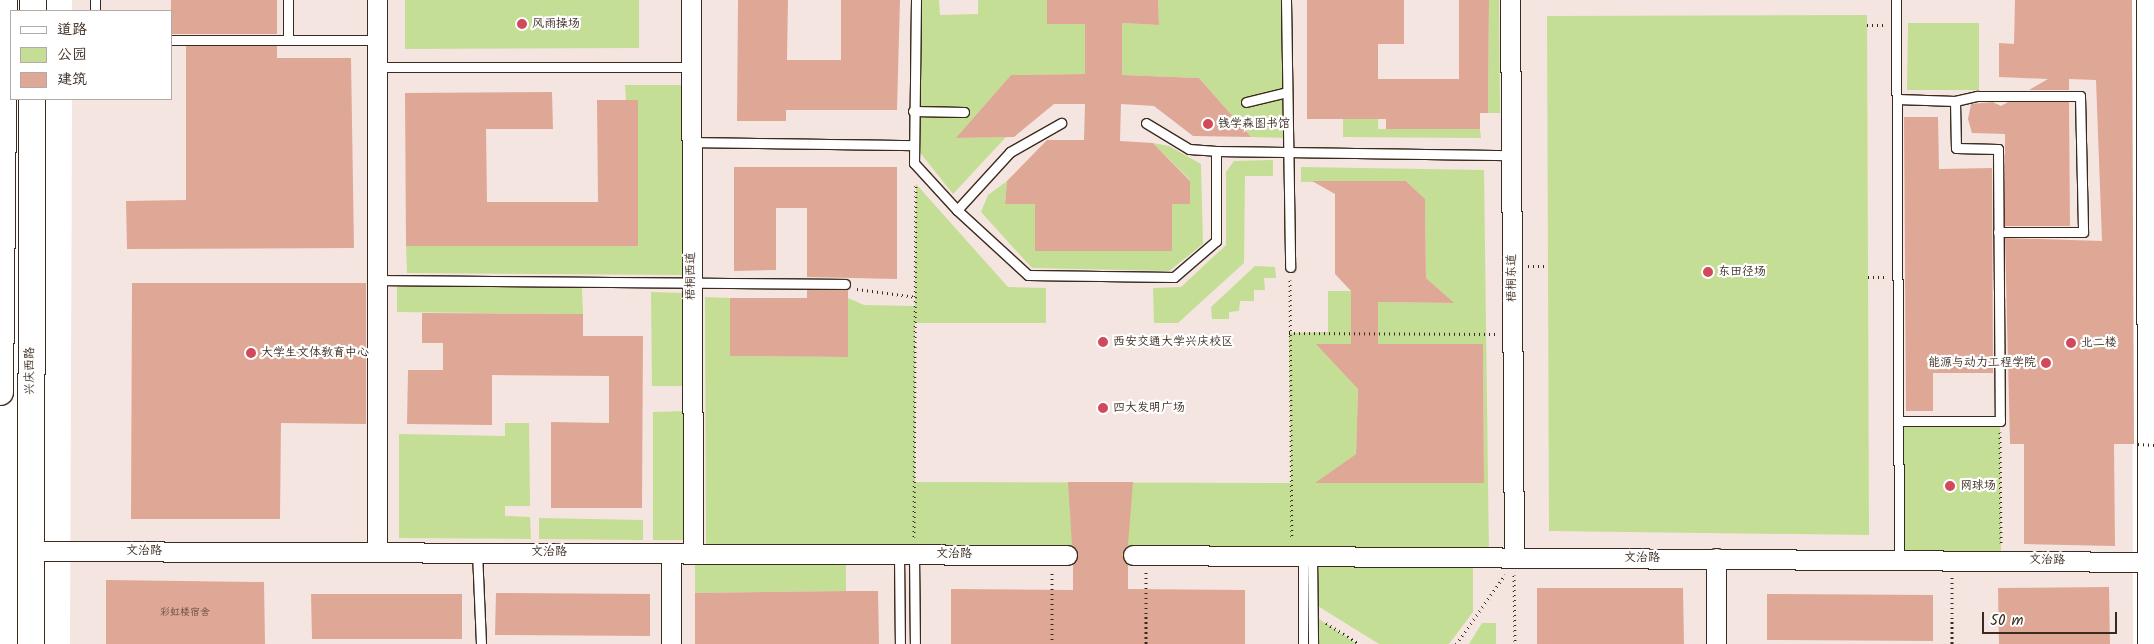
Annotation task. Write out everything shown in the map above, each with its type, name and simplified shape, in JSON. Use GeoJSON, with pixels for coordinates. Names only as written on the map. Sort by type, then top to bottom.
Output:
{"type":"FeatureCollection","features":[{"type":"Feature","properties":{"kind":"main road"},"geometry":{"type":"LineString","coordinates":[[4,0],[1,386],[30,382]]}},
{"type":"Feature","properties":{"kind":"main road"},"geometry":{"type":"LineString","coordinates":[[2150,0],[2151,644]]}},
{"type":"Feature","properties":{"kind":"main road","name":"兴庆西路"},"geometry":{"type":"LineString","coordinates":[[31,644],[32,100]]}},
{"type":"Feature","properties":{"kind":"street"},"geometry":{"type":"LineString","coordinates":[[377,0],[377,551]]}},
{"type":"Feature","properties":{"kind":"street","name":"梧桐西道"},"geometry":{"type":"LineString","coordinates":[[691,0],[693,553]]}},
{"type":"Feature","properties":{"kind":"street","name":"梧桐东道"},"geometry":{"type":"LineString","coordinates":[[1510,0],[1514,557]]}},
{"type":"Feature","properties":{"kind":"street","name":"文治路"},"geometry":{"type":"LineString","coordinates":[[31,551],[1060,555]]}},
{"type":"Feature","properties":{"kind":"street"},"geometry":{"type":"LineString","coordinates":[[672,553],[672,644]]}},
{"type":"Feature","properties":{"kind":"street","name":"文治路"},"geometry":{"type":"LineString","coordinates":[[1139,555],[2001,559],[2151,562]]}},
{"type":"Feature","properties":{"kind":"street"},"geometry":{"type":"LineString","coordinates":[[1716,558],[1716,644]]}},
{"type":"Feature","properties":{"kind":"lane"},"geometry":{"type":"LineString","coordinates":[[288,0],[288,40]]}},
{"type":"Feature","properties":{"kind":"lane"},"geometry":{"type":"LineString","coordinates":[[916,0],[913,111],[914,163],[958,210],[1028,275],[1174,277],[1216,241],[1216,151]]}},
{"type":"Feature","properties":{"kind":"lane"},"geometry":{"type":"LineString","coordinates":[[1286,0],[1290,267]]}},
{"type":"Feature","properties":{"kind":"lane"},"geometry":{"type":"LineString","coordinates":[[1896,0],[1900,421],[1899,559]]}},
{"type":"Feature","properties":{"kind":"lane"},"geometry":{"type":"LineString","coordinates":[[172,40],[377,40]]}},
{"type":"Feature","properties":{"kind":"lane"},"geometry":{"type":"LineString","coordinates":[[378,67],[692,67]]}},
{"type":"Feature","properties":{"kind":"lane"},"geometry":{"type":"LineString","coordinates":[[1246,102],[1287,92]]}},
{"type":"Feature","properties":{"kind":"lane"},"geometry":{"type":"LineString","coordinates":[[1897,99],[1955,101],[1977,96],[2080,96],[2082,232],[1998,232]]}},
{"type":"Feature","properties":{"kind":"lane"},"geometry":{"type":"LineString","coordinates":[[1900,421],[2000,421],[1998,149],[1956,148],[1955,101]]}},
{"type":"Feature","properties":{"kind":"lane"},"geometry":{"type":"LineString","coordinates":[[913,111],[964,112]]}},
{"type":"Feature","properties":{"kind":"lane"},"geometry":{"type":"LineString","coordinates":[[958,210],[1010,152],[1061,123]]}},
{"type":"Feature","properties":{"kind":"lane"},"geometry":{"type":"LineString","coordinates":[[1146,123],[1190,149],[1216,151],[1512,155]]}},
{"type":"Feature","properties":{"kind":"lane"},"geometry":{"type":"LineString","coordinates":[[691,142],[914,145]]}},
{"type":"Feature","properties":{"kind":"lane"},"geometry":{"type":"LineString","coordinates":[[377,280],[845,284]]}},
{"type":"Feature","properties":{"kind":"lane"},"geometry":{"type":"LineString","coordinates":[[477,552],[480,644]]}},
{"type":"Feature","properties":{"kind":"lane"},"geometry":{"type":"LineString","coordinates":[[900,644],[906,554]]}},
{"type":"Feature","properties":{"kind":"lane"},"geometry":{"type":"LineString","coordinates":[[906,554],[915,644]]}},
{"type":"Feature","properties":{"kind":"lane"},"geometry":{"type":"LineString","coordinates":[[1302,556],[1313,615],[1313,644]]}},
{"type":"Feature","properties":{"kind":"lane"},"geometry":{"type":"LineString","coordinates":[[1302,556],[1304,644]]}},
{"type":"Feature","properties":{"kind":"path"},"geometry":{"type":"LineString","coordinates":[[906,554],[916,297],[914,163]]}},
{"type":"Feature","properties":{"kind":"path"},"geometry":{"type":"LineString","coordinates":[[1290,267],[1290,333],[1302,556]]}},
{"type":"Feature","properties":{"kind":"path"},"geometry":{"type":"LineString","coordinates":[[845,284],[869,293],[916,297]]}},
{"type":"Feature","properties":{"kind":"path"},"geometry":{"type":"LineString","coordinates":[[1290,333],[1513,334]]}},
{"type":"Feature","properties":{"kind":"path"},"geometry":{"type":"LineString","coordinates":[[2000,421],[2001,559]]}},
{"type":"Feature","properties":{"kind":"path"},"geometry":{"type":"LineString","coordinates":[[2138,444],[2154,445]]}},
{"type":"Feature","properties":{"kind":"path"},"geometry":{"type":"LineString","coordinates":[[1052,644],[1060,555]]}},
{"type":"Feature","properties":{"kind":"path"},"geometry":{"type":"LineString","coordinates":[[1139,555],[1146,644]]}},
{"type":"Feature","properties":{"kind":"path"},"geometry":{"type":"LineString","coordinates":[[1456,644],[1498,590],[1514,557]]}},
{"type":"Feature","properties":{"kind":"path"},"geometry":{"type":"LineString","coordinates":[[1514,557],[1516,644]]}},
{"type":"Feature","properties":{"kind":"path"},"geometry":{"type":"LineString","coordinates":[[1952,593],[1952,644]]}},
{"type":"Feature","properties":{"kind":"path"},"geometry":{"type":"LineString","coordinates":[[1313,615],[1359,644]]}},
{"type":"Feature","properties":{"kind":"shaded area","name":"西安交通大学兴庆校区"},"geometry":{"type":"Polygon","coordinates":[[[72,0],[2132,0],[2133,644],[70,644],[72,100],[172,100],[172,10],[72,10],[72,0]]]}},
{"type":"Feature","properties":{"kind":"green space","name":"风雨操场"},"geometry":{"type":"Polygon","coordinates":[[[405,0],[639,0],[639,48],[405,49],[405,0]]]}},
{"type":"Feature","properties":{"kind":"green space"},"geometry":{"type":"Polygon","coordinates":[[[915,0],[939,0],[940,15],[978,14],[978,0],[1047,0],[1047,24],[1085,24],[1085,74],[1011,75],[957,138],[1006,137],[953,194],[914,145],[915,0]]]}},
{"type":"Feature","properties":{"kind":"green space"},"geometry":{"type":"Polygon","coordinates":[[[1158,0],[1286,0],[1287,138],[1251,137],[1199,78],[1122,75],[1122,23],[1159,25],[1158,0]]]}},
{"type":"Feature","properties":{"kind":"green space"},"geometry":{"type":"Polygon","coordinates":[[[1489,0],[1499,0],[1500,113],[1488,113],[1489,0]]]}},
{"type":"Feature","properties":{"kind":"green space","name":"东田径场"},"geometry":{"type":"Polygon","coordinates":[[[1867,15],[1869,535],[1549,531],[1547,16],[1867,15]]]}},
{"type":"Feature","properties":{"kind":"green space"},"geometry":{"type":"Polygon","coordinates":[[[1908,23],[1979,23],[1979,90],[1907,90],[1908,23]]]}},
{"type":"Feature","properties":{"kind":"green space"},"geometry":{"type":"Polygon","coordinates":[[[625,85],[684,85],[684,275],[407,273],[406,246],[638,245],[638,100],[626,100],[625,85]]]}},
{"type":"Feature","properties":{"kind":"green space"},"geometry":{"type":"Polygon","coordinates":[[[1343,119],[1378,119],[1378,129],[1480,129],[1481,138],[1343,137],[1343,119]]]}},
{"type":"Feature","properties":{"kind":"green space"},"geometry":{"type":"Polygon","coordinates":[[[1153,143],[1169,146],[1201,164],[1203,244],[1169,271],[1032,268],[981,212],[988,195],[1007,181],[1005,204],[1074,204],[1035,251],[1172,251],[1172,221],[1129,203],[1190,204],[1190,180],[1153,143]]]}},
{"type":"Feature","properties":{"kind":"green space"},"geometry":{"type":"Polygon","coordinates":[[[1273,160],[1273,176],[1245,176],[1244,263],[1178,323],[1154,323],[1153,288],[1181,287],[1226,245],[1226,172],[1234,161],[1273,160]]]}},
{"type":"Feature","properties":{"kind":"green space"},"geometry":{"type":"Polygon","coordinates":[[[1301,167],[1484,170],[1489,556],[1473,557],[1473,612],[1449,644],[1379,644],[1313,603],[1313,615],[1357,644],[1303,644],[1303,556],[706,553],[705,297],[730,298],[730,356],[848,357],[848,298],[864,305],[915,306],[916,184],[1008,287],[1046,288],[1046,323],[915,323],[915,482],[1291,483],[1289,333],[1328,332],[1328,291],[1351,291],[1352,344],[1317,344],[1358,389],[1356,454],[1316,483],[1484,483],[1483,344],[1378,344],[1378,302],[1453,303],[1426,278],[1425,199],[1406,181],[1301,182],[1301,167]]]}},
{"type":"Feature","properties":{"kind":"green space"},"geometry":{"type":"Polygon","coordinates":[[[1255,266],[1275,267],[1276,278],[1264,278],[1265,290],[1254,290],[1254,301],[1240,301],[1239,311],[1229,312],[1229,319],[1212,319],[1211,307],[1255,266]]]}},
{"type":"Feature","properties":{"kind":"green space"},"geometry":{"type":"Polygon","coordinates":[[[397,285],[582,288],[583,314],[397,312],[397,285]]]}},
{"type":"Feature","properties":{"kind":"green space"},"geometry":{"type":"Polygon","coordinates":[[[651,292],[685,293],[685,386],[652,386],[651,292]]]}},
{"type":"Feature","properties":{"kind":"green space"},"geometry":{"type":"Polygon","coordinates":[[[685,411],[685,540],[653,540],[653,412],[685,411]]]}},
{"type":"Feature","properties":{"kind":"green space","name":"网球场"},"geometry":{"type":"Polygon","coordinates":[[[1900,421],[2000,421],[2001,559],[1899,559],[1900,421]]]}},
{"type":"Feature","properties":{"kind":"green space"},"geometry":{"type":"Polygon","coordinates":[[[505,423],[529,423],[530,506],[505,506],[505,516],[530,517],[531,539],[399,538],[399,434],[505,436],[505,423]]]}},
{"type":"Feature","properties":{"kind":"green space"},"geometry":{"type":"Polygon","coordinates":[[[539,518],[643,520],[643,540],[539,539],[539,518]]]}},
{"type":"Feature","properties":{"kind":"green space"},"geometry":{"type":"Polygon","coordinates":[[[695,562],[846,564],[846,591],[695,593],[695,562]]]}},
{"type":"Feature","properties":{"kind":"green space"},"geometry":{"type":"Polygon","coordinates":[[[1482,623],[1496,623],[1496,644],[1469,644],[1482,623]]]}},
{"type":"Feature","properties":{"kind":"building"},"geometry":{"type":"Polygon","coordinates":[[[171,0],[277,0],[277,34],[172,34],[171,0]]]}},
{"type":"Feature","properties":{"kind":"building"},"geometry":{"type":"Polygon","coordinates":[[[738,0],[788,0],[787,60],[841,60],[841,0],[900,0],[897,110],[786,110],[786,121],[737,121],[738,0]]]}},
{"type":"Feature","properties":{"kind":"building","name":"钱学森图书馆"},"geometry":{"type":"Polygon","coordinates":[[[1047,0],[1158,0],[1159,25],[1122,23],[1122,75],[1199,78],[1251,137],[1193,136],[1154,106],[1121,104],[1120,141],[1153,143],[1190,181],[1190,204],[1172,204],[1172,251],[1035,251],[1035,204],[1005,204],[1007,181],[1047,140],[1084,140],[1085,104],[1054,104],[1014,137],[956,138],[1011,75],[1085,74],[1085,24],[1047,24],[1047,0]]]}},
{"type":"Feature","properties":{"kind":"building"},"geometry":{"type":"Polygon","coordinates":[[[1307,0],[1404,0],[1404,44],[1378,44],[1378,79],[1459,79],[1459,0],[1489,0],[1488,113],[1480,113],[1480,129],[1386,129],[1386,119],[1307,119],[1307,0]]]}},
{"type":"Feature","properties":{"kind":"building"},"geometry":{"type":"Polygon","coordinates":[[[2015,0],[2132,0],[2134,444],[2114,444],[2115,546],[2024,544],[2024,444],[2010,444],[2005,238],[2102,241],[2096,80],[2069,79],[2069,90],[2029,90],[2048,79],[1999,77],[1999,43],[2014,44],[2015,0]]]}},
{"type":"Feature","properties":{"kind":"building"},"geometry":{"type":"Polygon","coordinates":[[[186,46],[277,46],[277,58],[351,58],[354,248],[127,249],[126,201],[186,200],[186,46]]]}},
{"type":"Feature","properties":{"kind":"building"},"geometry":{"type":"Polygon","coordinates":[[[552,92],[553,129],[486,129],[487,202],[598,202],[597,100],[638,100],[638,246],[406,246],[405,93],[552,92]]]}},
{"type":"Feature","properties":{"kind":"building"},"geometry":{"type":"Polygon","coordinates":[[[1993,102],[2001,106],[2008,102],[2069,102],[2070,226],[2005,226],[2005,134],[1972,133],[1968,119],[1971,104],[1993,102]]]}},
{"type":"Feature","properties":{"kind":"building"},"geometry":{"type":"Polygon","coordinates":[[[1904,117],[1938,117],[1939,169],[1992,168],[1993,373],[1933,373],[1933,411],[1906,411],[1904,117]]]}},
{"type":"Feature","properties":{"kind":"building"},"geometry":{"type":"Polygon","coordinates":[[[734,167],[897,167],[897,279],[807,277],[807,208],[776,208],[776,270],[734,271],[734,167]]]}},
{"type":"Feature","properties":{"kind":"building"},"geometry":{"type":"Polygon","coordinates":[[[1312,181],[1406,181],[1425,199],[1426,278],[1454,303],[1378,302],[1378,344],[1483,344],[1484,483],[1315,483],[1356,454],[1358,389],[1316,344],[1351,344],[1351,291],[1335,274],[1335,194],[1312,181]]]}},
{"type":"Feature","properties":{"kind":"building","name":"大学生文体教育中心"},"geometry":{"type":"Polygon","coordinates":[[[132,283],[366,283],[366,424],[281,423],[280,519],[131,519],[132,283]]]}},
{"type":"Feature","properties":{"kind":"building"},"geometry":{"type":"Polygon","coordinates":[[[848,289],[848,357],[730,356],[730,298],[807,298],[807,290],[848,289]]]}},
{"type":"Feature","properties":{"kind":"building"},"geometry":{"type":"Polygon","coordinates":[[[422,313],[583,314],[583,336],[643,336],[642,508],[551,508],[551,422],[609,423],[609,376],[492,375],[492,425],[407,424],[408,370],[443,370],[443,343],[422,343],[422,313]]]}},
{"type":"Feature","properties":{"kind":"building"},"geometry":{"type":"Polygon","coordinates":[[[1068,482],[1133,482],[1128,545],[1122,554],[1128,565],[1128,589],[1245,590],[1245,644],[951,644],[951,589],[1073,590],[1073,565],[1078,555],[1072,545],[1068,482]]]}},
{"type":"Feature","properties":{"kind":"building"},"geometry":{"type":"Polygon","coordinates":[[[106,580],[264,582],[265,644],[106,644],[106,580]]]}},
{"type":"Feature","properties":{"kind":"building"},"geometry":{"type":"Polygon","coordinates":[[[2109,587],[2110,644],[1999,644],[1998,588],[2109,587]]]}},
{"type":"Feature","properties":{"kind":"building"},"geometry":{"type":"Polygon","coordinates":[[[1537,588],[1683,588],[1684,644],[1537,644],[1537,588]]]}},
{"type":"Feature","properties":{"kind":"building"},"geometry":{"type":"Polygon","coordinates":[[[878,591],[879,644],[695,644],[695,593],[878,591]]]}},
{"type":"Feature","properties":{"kind":"building"},"geometry":{"type":"Polygon","coordinates":[[[496,593],[650,594],[650,636],[495,635],[496,593]]]}},
{"type":"Feature","properties":{"kind":"building"},"geometry":{"type":"Polygon","coordinates":[[[311,594],[462,594],[462,639],[312,639],[311,594]]]}},
{"type":"Feature","properties":{"kind":"building"},"geometry":{"type":"Polygon","coordinates":[[[1767,594],[1933,595],[1933,641],[1767,640],[1767,594]]]}},
{"type":"Feature","properties":{"kind":"place","name":"风雨操场"},"geometry":{"type":"Point","coordinates":[522,24]}},
{"type":"Feature","properties":{"kind":"place","name":"钱学森图书馆"},"geometry":{"type":"Point","coordinates":[1208,124]}},
{"type":"Feature","properties":{"kind":"place","name":"东田径场"},"geometry":{"type":"Point","coordinates":[1708,272]}},
{"type":"Feature","properties":{"kind":"place","name":"西安交通大学兴庆校区"},"geometry":{"type":"Point","coordinates":[1103,342]}},
{"type":"Feature","properties":{"kind":"place","name":"北二楼"},"geometry":{"type":"Point","coordinates":[2071,343]}},
{"type":"Feature","properties":{"kind":"place","name":"大学生文体教育中心"},"geometry":{"type":"Point","coordinates":[251,353]}},
{"type":"Feature","properties":{"kind":"place","name":"能源与动力工程学院"},"geometry":{"type":"Point","coordinates":[2046,363]}},
{"type":"Feature","properties":{"kind":"place","name":"四大发明广场"},"geometry":{"type":"Point","coordinates":[1103,408]}},
{"type":"Feature","properties":{"kind":"place","name":"网球场"},"geometry":{"type":"Point","coordinates":[1950,486]}}]}
